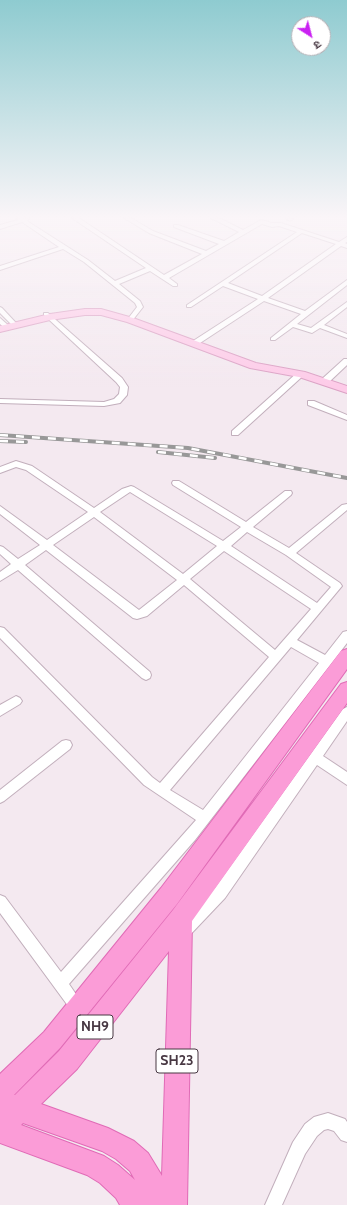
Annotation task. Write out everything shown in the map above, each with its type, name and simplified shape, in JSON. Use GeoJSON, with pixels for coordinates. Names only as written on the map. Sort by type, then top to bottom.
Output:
{"type":"FeatureCollection","features":[{"type":"Feature","properties":{"kind":"main road","name":"NH9"},"geometry":{"type":"LineString","coordinates":[[0,1091],[52,1040],[184,877],[347,656]]}},
{"type":"Feature","properties":{"kind":"main road","name":"NH9"},"geometry":{"type":"LineString","coordinates":[[0,1129],[11,1105],[68,1060],[180,926],[198,894],[347,689]]}},
{"type":"Feature","properties":{"kind":"main road","name":"SH23"},"geometry":{"type":"LineString","coordinates":[[174,1205],[180,926]]}},
{"type":"Feature","properties":{"kind":"main road"},"geometry":{"type":"LineString","coordinates":[[11,1105],[108,1140],[125,1150],[139,1162],[161,1205]]}},
{"type":"Feature","properties":{"kind":"main road"},"geometry":{"type":"LineString","coordinates":[[0,1129],[95,1165],[109,1174],[126,1189],[135,1205]]}},
{"type":"Feature","properties":{"kind":"street"},"geometry":{"type":"LineString","coordinates":[[103,274],[140,304],[140,307],[132,317]]}},
{"type":"Feature","properties":{"kind":"street"},"geometry":{"type":"LineString","coordinates":[[115,283],[137,274]]}},
{"type":"Feature","properties":{"kind":"street"},"geometry":{"type":"LineString","coordinates":[[158,274],[174,285]]}},
{"type":"Feature","properties":{"kind":"street"},"geometry":{"type":"LineString","coordinates":[[164,278],[170,274]]}},
{"type":"Feature","properties":{"kind":"street"},"geometry":{"type":"LineString","coordinates":[[189,306],[238,274]]}},
{"type":"Feature","properties":{"kind":"street"},"geometry":{"type":"LineString","coordinates":[[196,342],[264,298],[297,274]]}},
{"type":"Feature","properties":{"kind":"street"},"geometry":{"type":"LineString","coordinates":[[273,339],[347,282]]}},
{"type":"Feature","properties":{"kind":"street"},"geometry":{"type":"LineString","coordinates":[[224,284],[306,314]]}},
{"type":"Feature","properties":{"kind":"street"},"geometry":{"type":"LineString","coordinates":[[336,290],[347,294]]}},
{"type":"Feature","properties":{"kind":"street"},"geometry":{"type":"LineString","coordinates":[[292,324],[310,331],[314,330],[347,304]]}},
{"type":"Feature","properties":{"kind":"street"},"geometry":{"type":"LineString","coordinates":[[0,310],[5,324],[48,316],[92,311],[132,317],[254,366],[347,383]]}},
{"type":"Feature","properties":{"kind":"street"},"geometry":{"type":"LineString","coordinates":[[0,401],[104,404],[117,401],[123,395],[124,387],[119,380],[48,316]]}},
{"type":"Feature","properties":{"kind":"street"},"geometry":{"type":"LineString","coordinates":[[319,325],[347,336]]}},
{"type":"Feature","properties":{"kind":"street"},"geometry":{"type":"LineString","coordinates":[[196,342],[257,361],[302,368],[328,379],[347,390]]}},
{"type":"Feature","properties":{"kind":"street"},"geometry":{"type":"LineString","coordinates":[[328,379],[347,361]]}},
{"type":"Feature","properties":{"kind":"street"},"geometry":{"type":"LineString","coordinates":[[235,433],[301,374]]}},
{"type":"Feature","properties":{"kind":"street"},"geometry":{"type":"LineString","coordinates":[[311,403],[347,418]]}},
{"type":"Feature","properties":{"kind":"street"},"geometry":{"type":"LineString","coordinates":[[0,470],[16,464],[24,466],[94,512],[183,579],[275,656]]}},
{"type":"Feature","properties":{"kind":"street"},"geometry":{"type":"LineString","coordinates":[[161,792],[275,656],[337,585],[289,553],[176,484]]}},
{"type":"Feature","properties":{"kind":"street"},"geometry":{"type":"LineString","coordinates":[[0,577],[125,491],[131,489],[224,546],[317,608]]}},
{"type":"Feature","properties":{"kind":"street"},"geometry":{"type":"LineString","coordinates":[[0,509],[137,615],[143,612],[288,493]]}},
{"type":"Feature","properties":{"kind":"street"},"geometry":{"type":"LineString","coordinates":[[289,553],[345,507]]}},
{"type":"Feature","properties":{"kind":"street"},"geometry":{"type":"LineString","coordinates":[[0,549],[146,675]]}},
{"type":"Feature","properties":{"kind":"street"},"geometry":{"type":"LineString","coordinates":[[0,631],[148,781],[161,792],[204,818]]}},
{"type":"Feature","properties":{"kind":"street"},"geometry":{"type":"LineString","coordinates":[[60,984],[191,836],[347,635]]}},
{"type":"Feature","properties":{"kind":"street"},"geometry":{"type":"LineString","coordinates":[[289,641],[326,661]]}},
{"type":"Feature","properties":{"kind":"street"},"geometry":{"type":"LineString","coordinates":[[0,711],[16,701]]}},
{"type":"Feature","properties":{"kind":"street"},"geometry":{"type":"LineString","coordinates":[[180,926],[220,893],[315,757],[345,718]]}},
{"type":"Feature","properties":{"kind":"street"},"geometry":{"type":"LineString","coordinates":[[0,797],[66,746]]}},
{"type":"Feature","properties":{"kind":"street"},"geometry":{"type":"LineString","coordinates":[[315,757],[347,779]]}},
{"type":"Feature","properties":{"kind":"street"},"geometry":{"type":"LineString","coordinates":[[0,902],[78,1008],[95,1026]]}},
{"type":"Feature","properties":{"kind":"street"},"geometry":{"type":"LineString","coordinates":[[273,1205],[300,1148],[311,1130],[320,1122],[328,1121],[339,1125],[347,1134]]}},
{"type":"Feature","properties":{"kind":"railway"},"geometry":{"type":"LineString","coordinates":[[0,435],[188,448],[347,478]]}},
{"type":"Feature","properties":{"kind":"railway"},"geometry":{"type":"LineString","coordinates":[[0,441],[26,442]]}},
{"type":"Feature","properties":{"kind":"railway"},"geometry":{"type":"LineString","coordinates":[[158,452],[215,458]]}}]}
